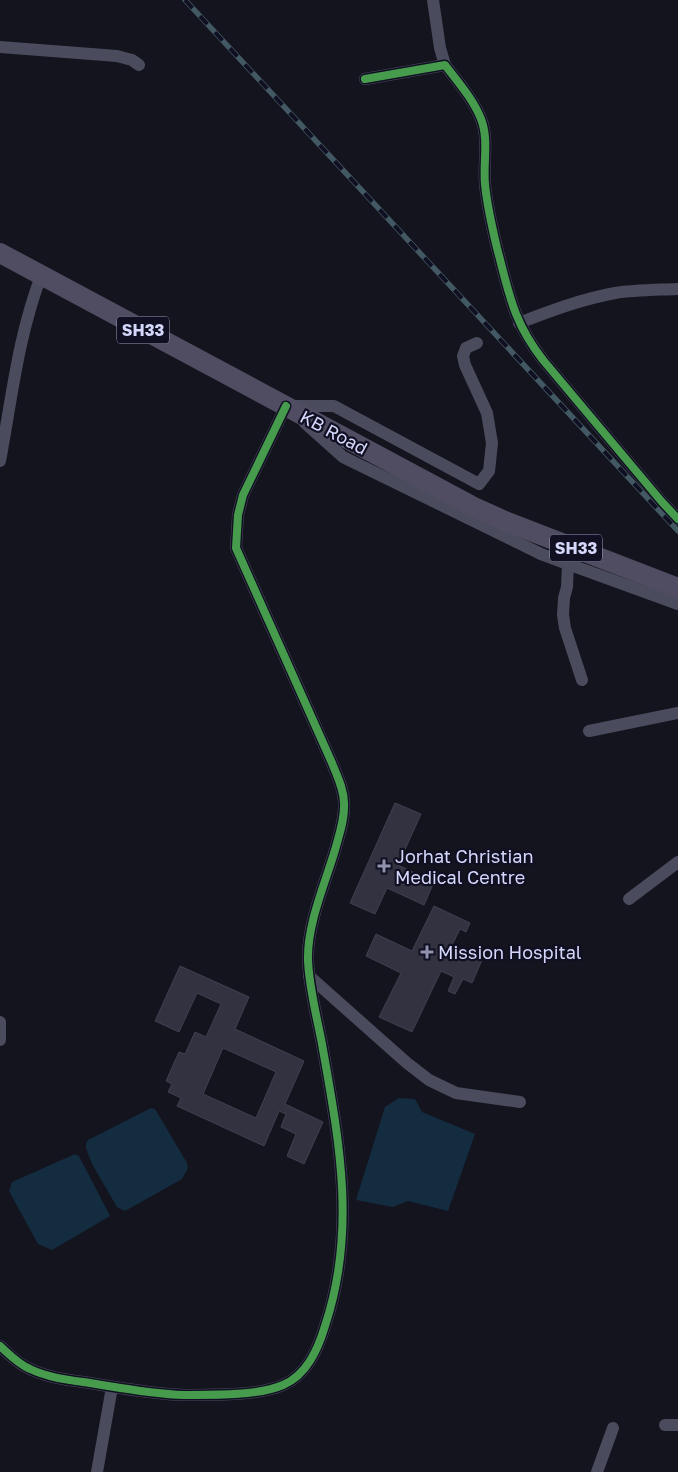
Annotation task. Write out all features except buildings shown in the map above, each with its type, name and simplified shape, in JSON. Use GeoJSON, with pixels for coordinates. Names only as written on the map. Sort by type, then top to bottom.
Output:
{"type":"FeatureCollection","features":[{"type":"Feature","properties":{"kind":"main road","name":"KB Road"},"geometry":{"type":"LineString","coordinates":[[0,253],[474,507],[505,521],[678,588]]}},
{"type":"Feature","properties":{"kind":"street"},"geometry":{"type":"LineString","coordinates":[[433,0],[440,48],[445,65],[475,106],[482,121],[486,202],[509,299],[519,323],[530,344],[543,360],[656,495],[678,518]]}},
{"type":"Feature","properties":{"kind":"street"},"geometry":{"type":"LineString","coordinates":[[0,47],[117,56],[132,60],[139,65]]}},
{"type":"Feature","properties":{"kind":"street"},"geometry":{"type":"LineString","coordinates":[[365,79],[445,65]]}},
{"type":"Feature","properties":{"kind":"street"},"geometry":{"type":"LineString","coordinates":[[0,461],[6,382],[41,276]]}},
{"type":"Feature","properties":{"kind":"street"},"geometry":{"type":"LineString","coordinates":[[519,323],[563,306],[601,296],[677,289]]}},
{"type":"Feature","properties":{"kind":"street"},"geometry":{"type":"LineString","coordinates":[[286,406],[334,406],[479,484],[488,471],[492,457],[491,430],[487,413],[465,365],[463,356],[466,348],[477,343]]}},
{"type":"Feature","properties":{"kind":"street"},"geometry":{"type":"LineString","coordinates":[[286,406],[343,458],[541,554],[678,604]]}},
{"type":"Feature","properties":{"kind":"street"},"geometry":{"type":"LineString","coordinates":[[0,1346],[27,1368],[52,1377],[175,1395],[248,1393],[282,1386],[298,1376],[308,1364],[319,1345],[329,1315],[342,1249],[344,1203],[339,1140],[310,976],[308,945],[343,823],[344,804],[342,788],[236,548],[238,515],[243,495],[286,406]]}},
{"type":"Feature","properties":{"kind":"street"},"geometry":{"type":"LineString","coordinates":[[568,564],[563,615],[565,628],[582,680]]}},
{"type":"Feature","properties":{"kind":"street"},"geometry":{"type":"LineString","coordinates":[[589,731],[678,713]]}},
{"type":"Feature","properties":{"kind":"street"},"geometry":{"type":"LineString","coordinates":[[629,899],[678,862]]}},
{"type":"Feature","properties":{"kind":"street"},"geometry":{"type":"LineString","coordinates":[[310,976],[407,1063],[429,1080],[456,1093],[520,1102]]}},
{"type":"Feature","properties":{"kind":"street"},"geometry":{"type":"LineString","coordinates":[[0,1022],[0,1040]]}},
{"type":"Feature","properties":{"kind":"street"},"geometry":{"type":"LineString","coordinates":[[97,1472],[112,1387]]}},
{"type":"Feature","properties":{"kind":"street"},"geometry":{"type":"LineString","coordinates":[[597,1472],[613,1428]]}},
{"type":"Feature","properties":{"kind":"water"},"geometry":{"type":"Polygon","coordinates":[[[399,1098],[415,1099],[422,1112],[475,1134],[448,1211],[408,1201],[393,1207],[356,1200],[385,1107],[399,1098]]]}},
{"type":"Feature","properties":{"kind":"water"},"geometry":{"type":"Polygon","coordinates":[[[151,1108],[155,1109],[187,1163],[188,1168],[182,1179],[125,1211],[117,1207],[92,1164],[86,1144],[88,1140],[151,1108]]]}},
{"type":"Feature","properties":{"kind":"water"},"geometry":{"type":"Polygon","coordinates":[[[75,1154],[79,1156],[110,1216],[52,1250],[38,1244],[9,1191],[12,1182],[75,1154]]]}},
{"type":"Feature","properties":{"kind":"railway"},"geometry":{"type":"LineString","coordinates":[[185,0],[678,531]]}},
{"type":"Feature","properties":{"kind":"cycle path"},"geometry":{"type":"LineString","coordinates":[[365,79],[445,65],[465,91],[478,112],[485,135],[485,184],[487,200],[497,248],[518,320],[543,360],[678,519]]}},
{"type":"Feature","properties":{"kind":"cycle path"},"geometry":{"type":"LineString","coordinates":[[0,1346],[26,1367],[44,1375],[160,1393],[184,1395],[234,1394],[273,1389],[291,1381],[305,1368],[315,1352],[325,1326],[335,1290],[340,1255],[343,1220],[342,1185],[334,1115],[310,981],[308,946],[313,918],[344,815],[344,798],[332,763],[236,548],[238,515],[243,495],[286,406]]}},
{"type":"Feature","properties":{"kind":"place","name":"Jorhat Christian Medical Centre"},"geometry":{"type":"Point","coordinates":[384,866]}},
{"type":"Feature","properties":{"kind":"place","name":"Mission Hospital"},"geometry":{"type":"Point","coordinates":[427,952]}}]}
